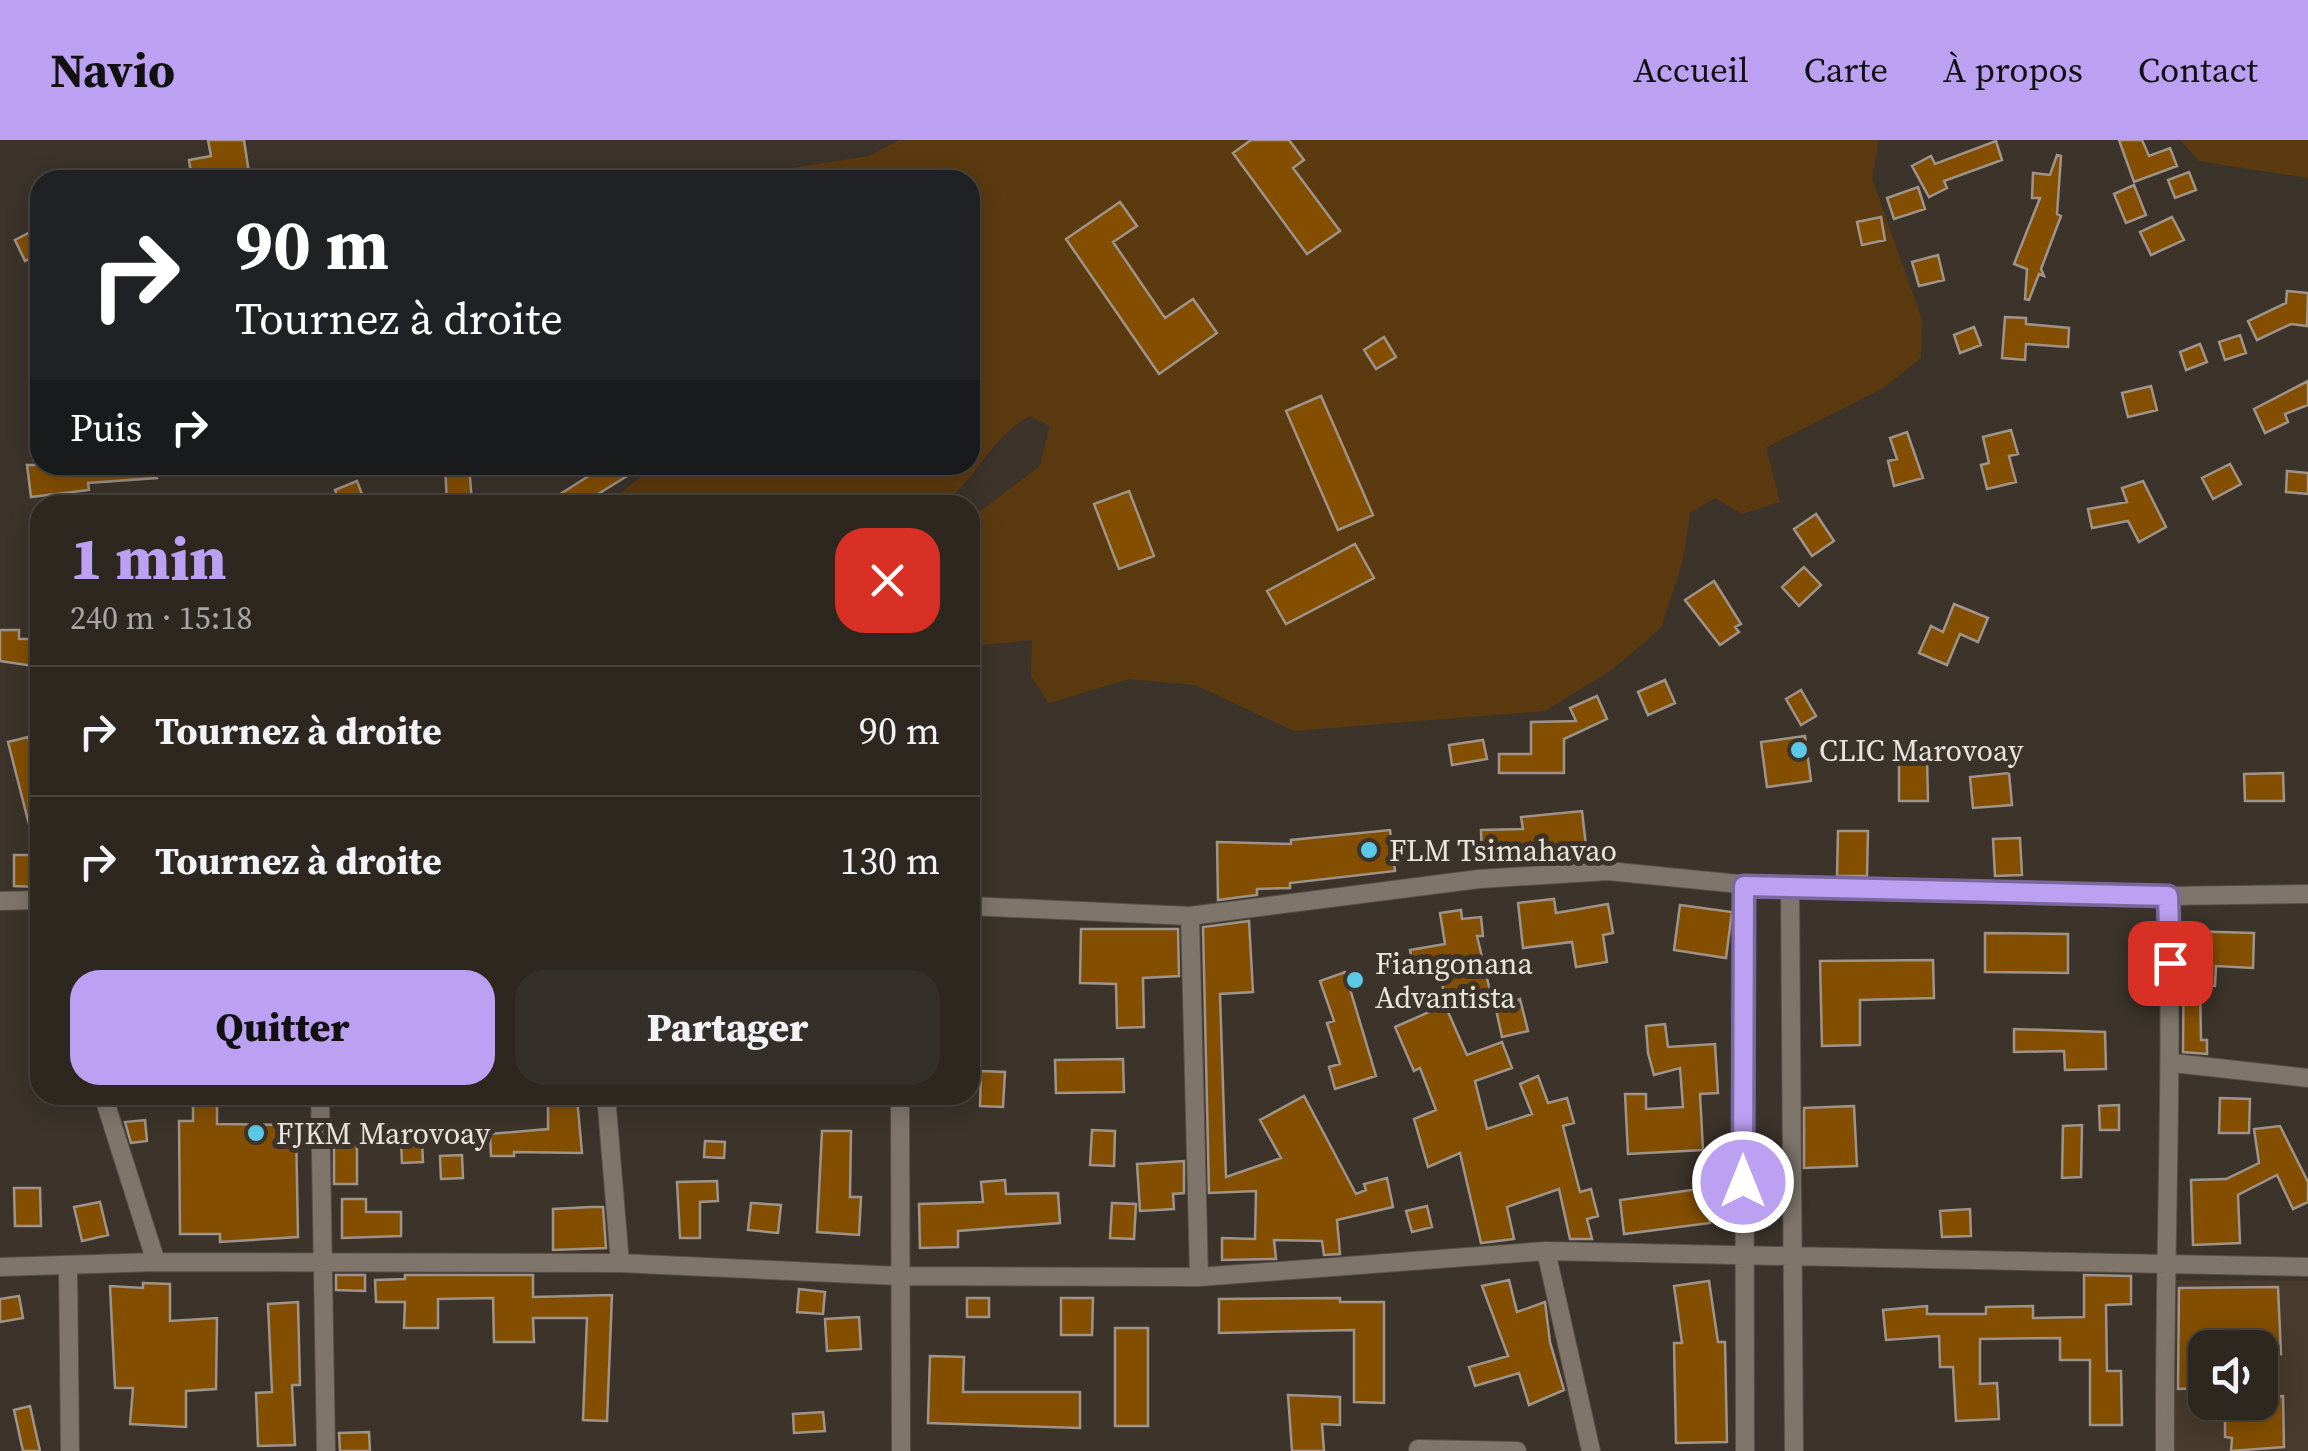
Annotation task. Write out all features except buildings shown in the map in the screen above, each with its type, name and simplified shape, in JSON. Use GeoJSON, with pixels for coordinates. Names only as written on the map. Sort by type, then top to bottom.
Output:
{"type":"FeatureCollection","features":[{"type":"Feature","properties":{"kind":"street"},"geometry":{"type":"LineString","coordinates":[[980,906],[1190,916],[1480,879],[1608,871],[1790,888],[2168,896],[2308,894]]}},
{"type":"Feature","properties":{"kind":"street"},"geometry":{"type":"LineString","coordinates":[[1744,886],[1745,1451]]}},
{"type":"Feature","properties":{"kind":"street"},"geometry":{"type":"LineString","coordinates":[[1790,888],[1794,1451]]}},
{"type":"Feature","properties":{"kind":"street"},"geometry":{"type":"LineString","coordinates":[[2165,1451],[2164,1267],[2173,1063],[2168,896]]}},
{"type":"Feature","properties":{"kind":"street"},"geometry":{"type":"LineString","coordinates":[[0,900],[30,900]]}},
{"type":"Feature","properties":{"kind":"street"},"geometry":{"type":"LineString","coordinates":[[1190,916],[1199,1277]]}},
{"type":"Feature","properties":{"kind":"street"},"geometry":{"type":"LineString","coordinates":[[2173,1063],[2308,1078]]}},
{"type":"Feature","properties":{"kind":"street"},"geometry":{"type":"LineString","coordinates":[[106,1105],[156,1262]]}},
{"type":"Feature","properties":{"kind":"street"},"geometry":{"type":"LineString","coordinates":[[320,1105],[326,1451]]}},
{"type":"Feature","properties":{"kind":"street"},"geometry":{"type":"LineString","coordinates":[[607,1105],[620,1263]]}},
{"type":"Feature","properties":{"kind":"street"},"geometry":{"type":"LineString","coordinates":[[900,1105],[900,1451]]}},
{"type":"Feature","properties":{"kind":"street"},"geometry":{"type":"LineString","coordinates":[[1546,1251],[1591,1451]]}},
{"type":"Feature","properties":{"kind":"street"},"geometry":{"type":"LineString","coordinates":[[0,1267],[156,1262],[324,1266],[620,1263],[899,1276],[1199,1277],[1546,1251],[2308,1268]]}},
{"type":"Feature","properties":{"kind":"street"},"geometry":{"type":"LineString","coordinates":[[68,1265],[70,1451]]}},
{"type":"Feature","properties":{"kind":"street"},"geometry":{"type":"LineString","coordinates":[[1418,1449],[1517,1451]]}},
{"type":"Feature","properties":{"kind":"shaded area"},"geometry":{"type":"Polygon","coordinates":[[[900,140],[1879,140],[1872,178],[1922,320],[1921,358],[1883,388],[1766,448],[1780,502],[1742,514],[1715,498],[1690,513],[1683,560],[1661,628],[1613,669],[1545,711],[1294,731],[1195,685],[1129,679],[1049,703],[1031,676],[1032,640],[980,644],[980,511],[1040,466],[1050,426],[1030,416],[1005,435],[980,464],[980,170],[779,170],[869,156],[900,140]]]}},
{"type":"Feature","properties":{"kind":"shaded area"},"geometry":{"type":"Polygon","coordinates":[[[2180,140],[2308,140],[2308,178],[2199,161],[2180,140]]]}},
{"type":"Feature","properties":{"kind":"shaded area"},"geometry":{"type":"Polygon","coordinates":[[[643,475],[971,475],[953,495],[618,495],[643,475]]]}},
{"type":"Feature","properties":{"kind":"shaded area"},"geometry":{"type":"Polygon","coordinates":[[[2172,1280],[2308,1281],[2308,1451],[2172,1451],[2172,1280]]]}},
{"type":"Feature","properties":{"kind":"place","name":"CLIC Marovoay"},"geometry":{"type":"Point","coordinates":[1799,750]}},
{"type":"Feature","properties":{"kind":"place","name":"FLM Tsimahavao"},"geometry":{"type":"Point","coordinates":[1369,850]}},
{"type":"Feature","properties":{"kind":"place","name":"Fiangonana Advantista"},"geometry":{"type":"Point","coordinates":[1355,980]}},
{"type":"Feature","properties":{"kind":"place","name":"FJKM Marovoay"},"geometry":{"type":"Point","coordinates":[256,1133]}},
{"type":"Feature","properties":{"kind":"route"},"geometry":{"type":"LineString","coordinates":[[1743,1182],[1744,886],[2168,896],[2170,963]]}}]}
